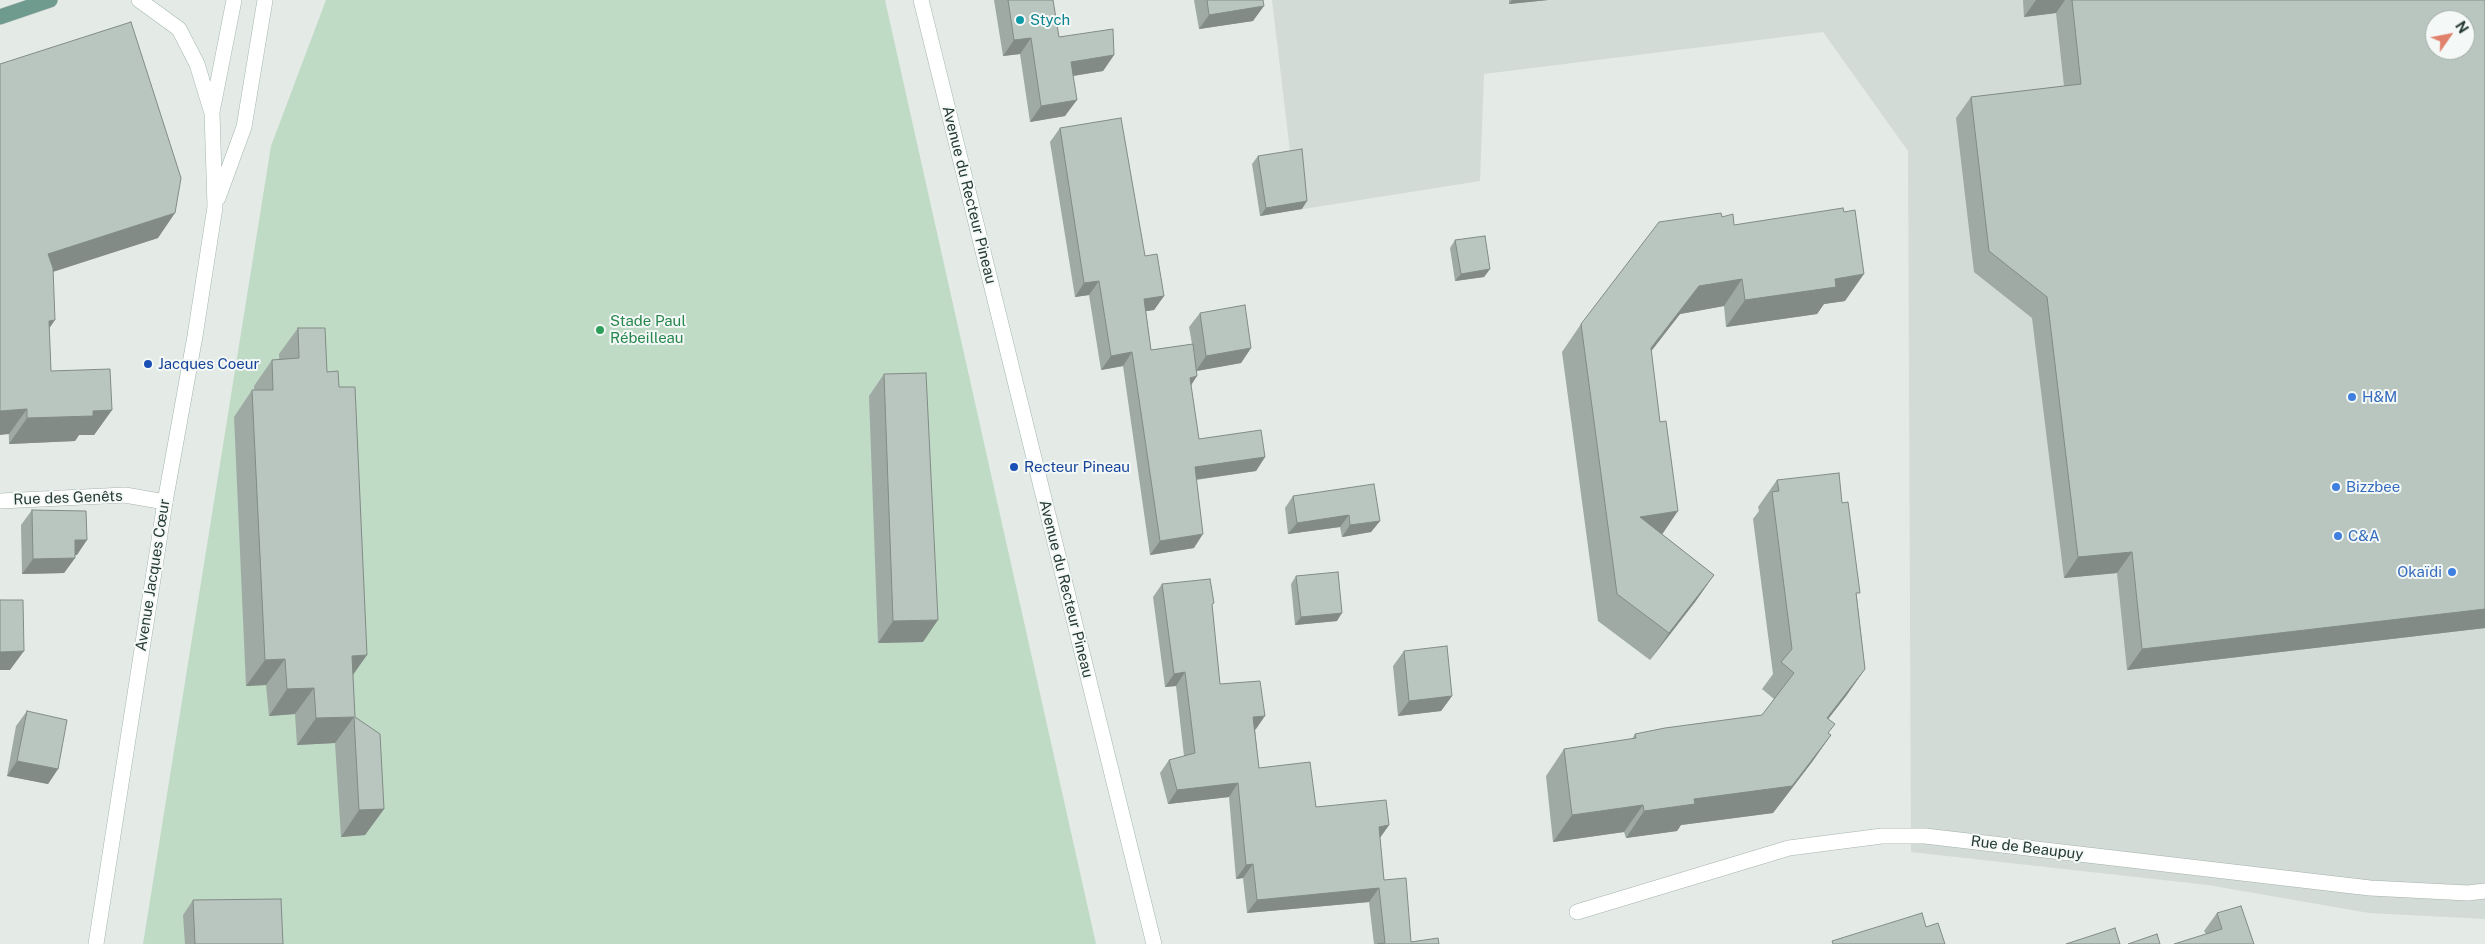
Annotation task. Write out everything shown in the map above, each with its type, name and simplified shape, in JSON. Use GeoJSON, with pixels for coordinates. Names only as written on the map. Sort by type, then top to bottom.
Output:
{"type":"FeatureCollection","features":[{"type":"Feature","properties":{"kind":"main road"},"geometry":{"type":"LineString","coordinates":[[0,17],[50,0]]}},
{"type":"Feature","properties":{"kind":"main road"},"geometry":{"type":"LineString","coordinates":[[139,0],[179,29],[197,64],[212,112]]}},
{"type":"Feature","properties":{"kind":"main road","name":"Avenue Jacques Cœur"},"geometry":{"type":"LineString","coordinates":[[96,944],[165,502],[195,336],[215,207],[212,112],[234,0]]}},
{"type":"Feature","properties":{"kind":"main road","name":"Avenue Jacques Cœur"},"geometry":{"type":"LineString","coordinates":[[215,207],[244,128],[265,0]]}},
{"type":"Feature","properties":{"kind":"main road","name":"Avenue du Recteur Pineau"},"geometry":{"type":"LineString","coordinates":[[920,0],[1154,944]]}},
{"type":"Feature","properties":{"kind":"main road","name":"Rue des Genêts"},"geometry":{"type":"LineString","coordinates":[[0,501],[126,495],[165,502]]}},
{"type":"Feature","properties":{"kind":"main road","name":"Rue de Beaupuy"},"geometry":{"type":"LineString","coordinates":[[1577,912],[1790,848],[1882,836],[1924,836],[2370,888],[2468,893],[2485,891]]}},
{"type":"Feature","properties":{"kind":"shaded area"},"geometry":{"type":"Polygon","coordinates":[[[1272,0],[2485,0],[2485,919],[2369,913],[2208,885],[1911,852],[1908,151],[1823,32],[1484,74],[1480,181],[1297,210],[1272,0]]]}},
{"type":"Feature","properties":{"kind":"green space","name":"Stade Paul Rébeilleau"},"geometry":{"type":"Polygon","coordinates":[[[326,0],[885,0],[1096,944],[143,944],[271,146],[326,0]]]}},
{"type":"Feature","properties":{"kind":"building"},"geometry":{"type":"Polygon","coordinates":[[[1008,0],[1053,0],[1059,37],[1113,29],[1114,55],[1071,62],[1077,100],[1041,106],[1031,38],[1014,40],[1008,0]]]}},
{"type":"Feature","properties":{"kind":"building"},"geometry":{"type":"Polygon","coordinates":[[[1207,0],[1263,0],[1264,6],[1209,15],[1207,0]]]}},
{"type":"Feature","properties":{"kind":"building"},"geometry":{"type":"Polygon","coordinates":[[[2072,0],[2485,0],[2485,609],[2142,649],[2132,552],[2078,557],[2047,297],[1989,251],[1971,97],[2081,84],[2072,0]]]}},
{"type":"Feature","properties":{"kind":"building"},"geometry":{"type":"Polygon","coordinates":[[[131,22],[181,178],[175,213],[48,254],[53,268],[55,320],[49,321],[51,371],[110,369],[112,410],[93,411],[93,416],[27,418],[27,409],[0,411],[0,64],[131,22]]]}},
{"type":"Feature","properties":{"kind":"building"},"geometry":{"type":"Polygon","coordinates":[[[1121,118],[1145,256],[1157,254],[1164,296],[1144,299],[1151,350],[1193,344],[1197,376],[1190,378],[1199,439],[1261,430],[1265,457],[1195,467],[1203,534],[1160,541],[1132,352],[1111,356],[1099,281],[1084,283],[1060,128],[1121,118]]]}},
{"type":"Feature","properties":{"kind":"building"},"geometry":{"type":"Polygon","coordinates":[[[1302,149],[1307,201],[1266,208],[1258,156],[1302,149]]]}},
{"type":"Feature","properties":{"kind":"building"},"geometry":{"type":"Polygon","coordinates":[[[1843,208],[1844,212],[1855,210],[1864,274],[1835,279],[1836,287],[1745,300],[1742,279],[1699,286],[1651,348],[1660,422],[1666,421],[1678,511],[1640,517],[1714,575],[1669,633],[1617,594],[1581,324],[1659,222],[1721,213],[1722,217],[1733,214],[1734,225],[1843,208]]]}},
{"type":"Feature","properties":{"kind":"building"},"geometry":{"type":"Polygon","coordinates":[[[1485,236],[1490,269],[1461,274],[1455,240],[1485,236]]]}},
{"type":"Feature","properties":{"kind":"building"},"geometry":{"type":"Polygon","coordinates":[[[1245,305],[1251,348],[1206,356],[1200,313],[1245,305]]]}},
{"type":"Feature","properties":{"kind":"building"},"geometry":{"type":"Polygon","coordinates":[[[298,328],[325,328],[327,372],[338,371],[339,387],[355,387],[367,655],[352,656],[355,717],[380,734],[384,809],[359,810],[354,717],[316,718],[314,688],[287,689],[285,659],[265,660],[252,390],[273,390],[272,360],[299,358],[298,328]]]}},
{"type":"Feature","properties":{"kind":"building"},"geometry":{"type":"Polygon","coordinates":[[[926,373],[938,620],[893,621],[884,374],[926,373]]]}},
{"type":"Feature","properties":{"kind":"building"},"geometry":{"type":"Polygon","coordinates":[[[1839,473],[1842,503],[1848,502],[1860,593],[1856,593],[1865,669],[1827,718],[1835,724],[1828,733],[1831,735],[1792,786],[1694,799],[1695,804],[1644,811],[1643,805],[1572,815],[1564,749],[1636,738],[1635,734],[1665,728],[1762,715],[1794,673],[1781,662],[1792,649],[1772,492],[1779,491],[1777,480],[1839,473]]]}},
{"type":"Feature","properties":{"kind":"building"},"geometry":{"type":"Polygon","coordinates":[[[1374,484],[1380,521],[1350,525],[1349,515],[1297,523],[1293,496],[1374,484]]]}},
{"type":"Feature","properties":{"kind":"building"},"geometry":{"type":"Polygon","coordinates":[[[32,510],[86,511],[87,540],[75,540],[75,558],[33,559],[32,510]]]}},
{"type":"Feature","properties":{"kind":"building"},"geometry":{"type":"Polygon","coordinates":[[[1338,572],[1342,613],[1301,617],[1296,576],[1338,572]]]}},
{"type":"Feature","properties":{"kind":"building"},"geometry":{"type":"Polygon","coordinates":[[[1210,579],[1214,603],[1212,604],[1220,684],[1260,681],[1265,716],[1253,717],[1259,768],[1310,762],[1316,807],[1386,800],[1389,825],[1379,827],[1384,880],[1406,878],[1411,942],[1438,938],[1439,944],[1377,944],[1385,943],[1379,888],[1257,900],[1253,864],[1246,865],[1238,783],[1177,790],[1169,760],[1195,753],[1185,672],[1174,674],[1162,584],[1210,579]]]}},
{"type":"Feature","properties":{"kind":"building"},"geometry":{"type":"Polygon","coordinates":[[[0,600],[23,600],[24,651],[0,652],[0,600]]]}},
{"type":"Feature","properties":{"kind":"building"},"geometry":{"type":"Polygon","coordinates":[[[1447,646],[1452,696],[1409,701],[1404,651],[1447,646]]]}},
{"type":"Feature","properties":{"kind":"building"},"geometry":{"type":"Polygon","coordinates":[[[27,711],[67,720],[58,769],[17,761],[27,711]]]}},
{"type":"Feature","properties":{"kind":"building"},"geometry":{"type":"Polygon","coordinates":[[[281,899],[283,944],[195,944],[193,900],[281,899]]]}},
{"type":"Feature","properties":{"kind":"building"},"geometry":{"type":"Polygon","coordinates":[[[2241,906],[2254,944],[2174,944],[2222,929],[2217,913],[2241,906]]]}},
{"type":"Feature","properties":{"kind":"building"},"geometry":{"type":"Polygon","coordinates":[[[1922,913],[1926,927],[1938,923],[1945,944],[1833,944],[1832,941],[1922,913]]]}},
{"type":"Feature","properties":{"kind":"building"},"geometry":{"type":"Polygon","coordinates":[[[2115,928],[2120,944],[2066,944],[2115,928]]]}},
{"type":"Feature","properties":{"kind":"building"},"geometry":{"type":"Polygon","coordinates":[[[2157,934],[2160,944],[2128,944],[2157,934]]]}},
{"type":"Feature","properties":{"kind":"place","name":"Stych"},"geometry":{"type":"Point","coordinates":[1020,20]}},
{"type":"Feature","properties":{"kind":"place","name":"Stade Paul Rébeilleau"},"geometry":{"type":"Point","coordinates":[600,330]}},
{"type":"Feature","properties":{"kind":"place","name":"Jacques Coeur"},"geometry":{"type":"Point","coordinates":[148,364]}},
{"type":"Feature","properties":{"kind":"place","name":"H&M"},"geometry":{"type":"Point","coordinates":[2352,397]}},
{"type":"Feature","properties":{"kind":"place","name":"Recteur Pineau"},"geometry":{"type":"Point","coordinates":[1014,467]}},
{"type":"Feature","properties":{"kind":"place","name":"Bizzbee"},"geometry":{"type":"Point","coordinates":[2336,487]}},
{"type":"Feature","properties":{"kind":"place","name":"C&A"},"geometry":{"type":"Point","coordinates":[2338,536]}},
{"type":"Feature","properties":{"kind":"place","name":"Okaïdi"},"geometry":{"type":"Point","coordinates":[2452,572]}}]}
